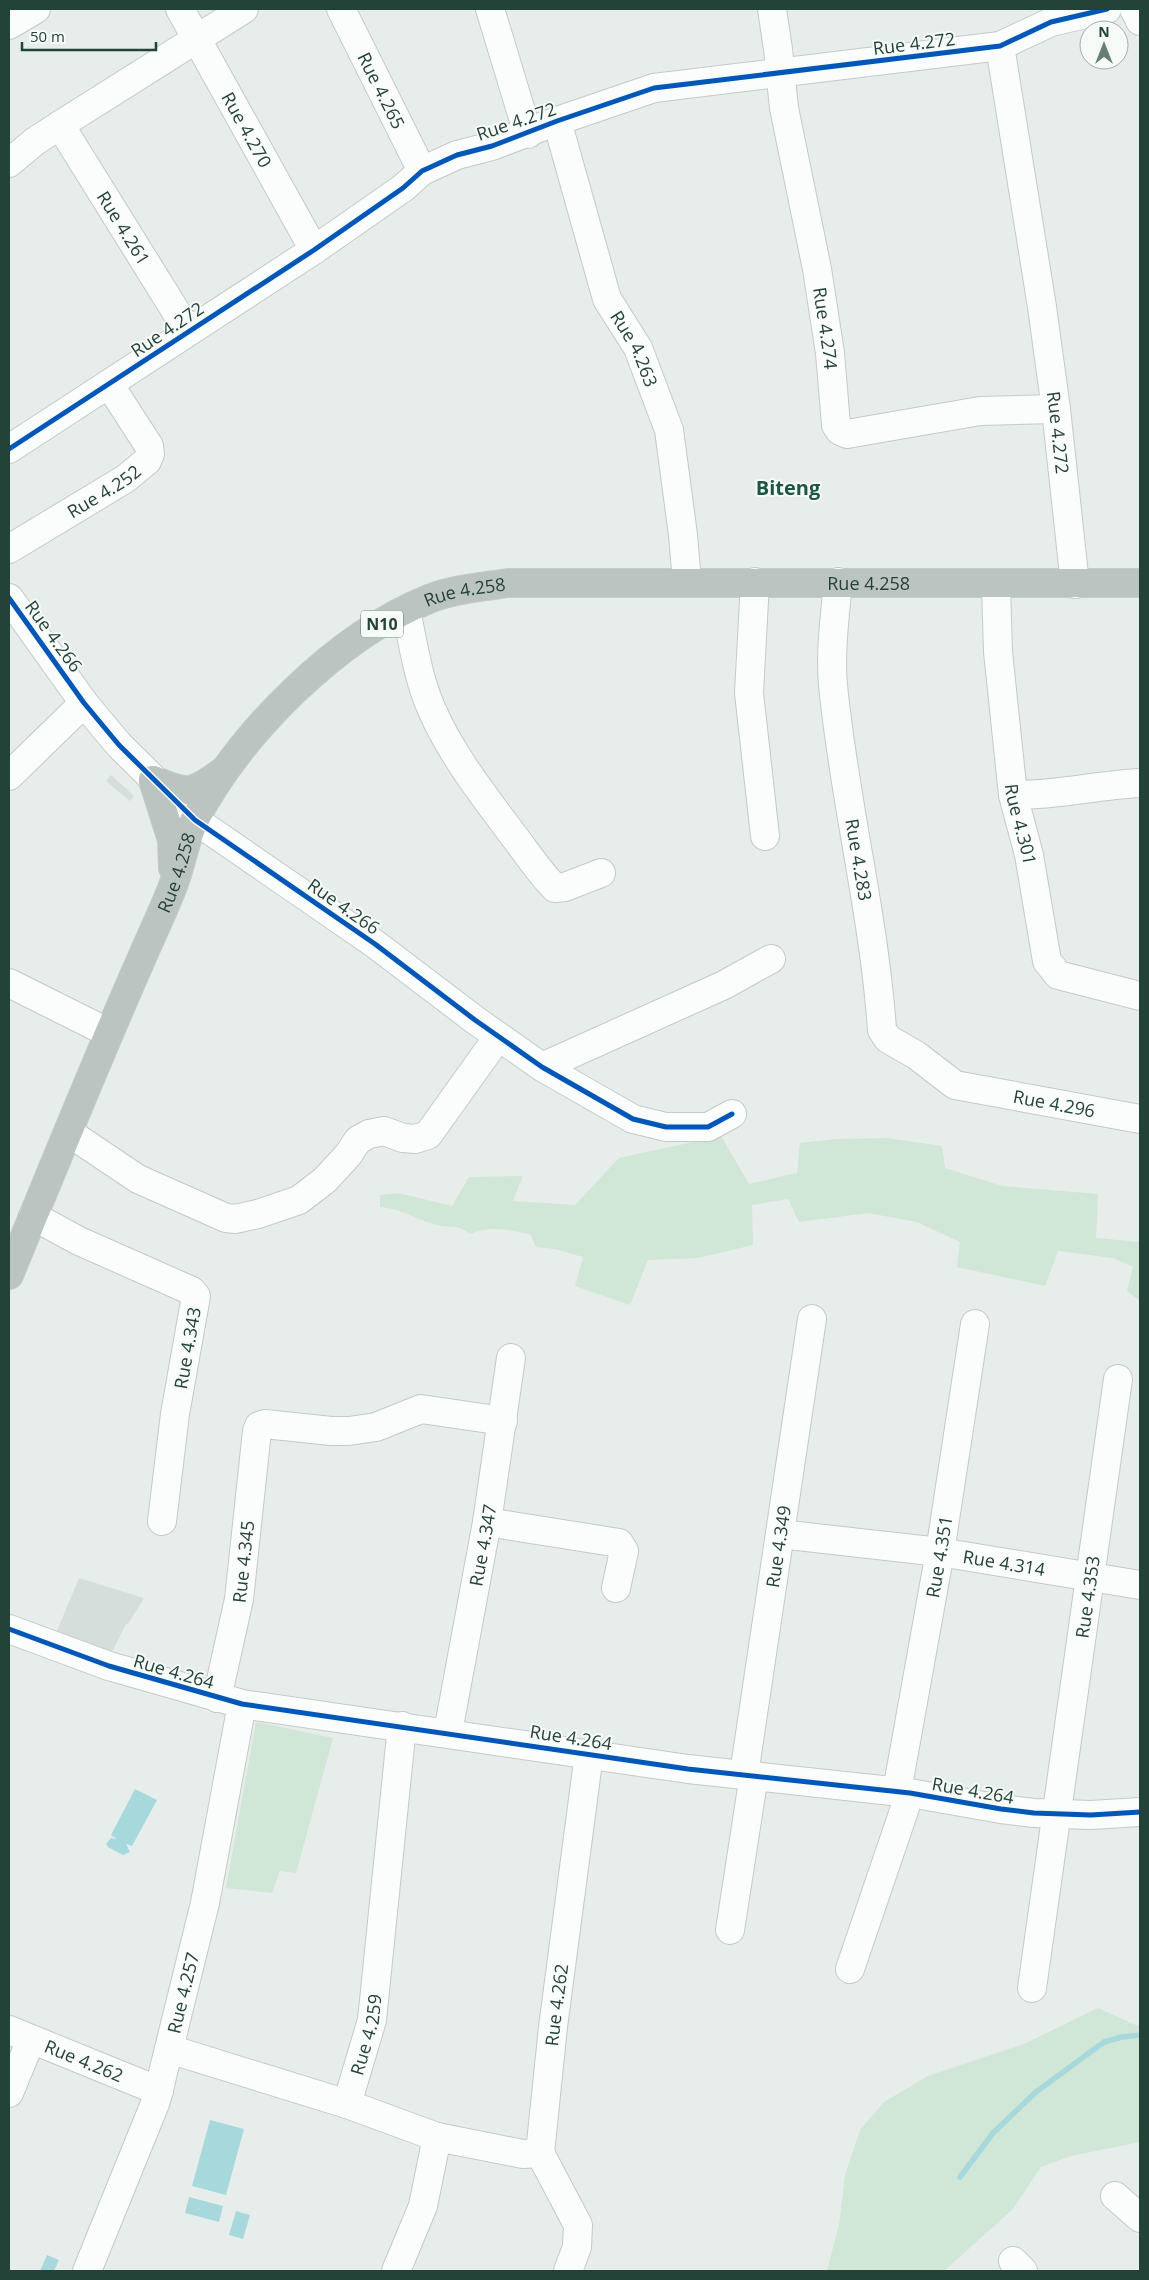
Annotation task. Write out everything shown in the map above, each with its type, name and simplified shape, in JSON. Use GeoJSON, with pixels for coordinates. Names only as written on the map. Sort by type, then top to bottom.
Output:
{"type":"FeatureCollection","features":[{"type":"Feature","properties":{"kind":"highway","name":"Rue 4.258"},"geometry":{"type":"LineString","coordinates":[[9,1275],[108,1033],[174,884],[195,820],[231,765],[265,720],[297,687],[370,630],[430,599],[466,589],[508,583],[838,582],[996,585],[1140,583]]}},
{"type":"Feature","properties":{"kind":"highway"},"geometry":{"type":"LineString","coordinates":[[153,780],[178,790],[191,790],[204,785],[231,765]]}},
{"type":"Feature","properties":{"kind":"highway"},"geometry":{"type":"LineString","coordinates":[[153,780],[172,840],[174,884]]}},
{"type":"Feature","properties":{"kind":"street"},"geometry":{"type":"LineString","coordinates":[[9,25],[36,9]]}},
{"type":"Feature","properties":{"kind":"street","name":"Rue 4.270"},"geometry":{"type":"LineString","coordinates":[[180,9],[314,250]]}},
{"type":"Feature","properties":{"kind":"street"},"geometry":{"type":"LineString","coordinates":[[9,163],[60,124],[244,9]]}},
{"type":"Feature","properties":{"kind":"street","name":"Rue 4.265"},"geometry":{"type":"LineString","coordinates":[[342,9],[422,171]]}},
{"type":"Feature","properties":{"kind":"street"},"geometry":{"type":"LineString","coordinates":[[490,9],[528,134]]}},
{"type":"Feature","properties":{"kind":"street","name":"Rue 4.274"},"geometry":{"type":"LineString","coordinates":[[772,9],[784,108],[817,269],[830,353],[836,425],[840,431],[847,434],[980,411],[1056,410]]}},
{"type":"Feature","properties":{"kind":"street","name":"Rue 4.272"},"geometry":{"type":"LineString","coordinates":[[9,449],[314,250],[403,188],[422,171],[457,155],[528,134],[557,121],[654,88],[1000,46],[1050,22],[1107,9]]}},
{"type":"Feature","properties":{"kind":"street"},"geometry":{"type":"LineString","coordinates":[[1134,9],[1140,21]]}},
{"type":"Feature","properties":{"kind":"street","name":"Rue 4.272"},"geometry":{"type":"LineString","coordinates":[[1000,46],[1042,308],[1056,410],[1075,584]]}},
{"type":"Feature","properties":{"kind":"street","name":"Rue 4.263"},"geometry":{"type":"LineString","coordinates":[[557,121],[607,299],[638,348],[669,430],[683,535],[686,582]]}},
{"type":"Feature","properties":{"kind":"street","name":"Rue 4.261"},"geometry":{"type":"LineString","coordinates":[[60,124],[188,332]]}},
{"type":"Feature","properties":{"kind":"street","name":"Rue 4.252"},"geometry":{"type":"LineString","coordinates":[[9,549],[125,479],[146,461],[150,454],[150,446],[109,384]]}},
{"type":"Feature","properties":{"kind":"street"},"geometry":{"type":"LineString","coordinates":[[754,582],[749,693],[765,836]]}},
{"type":"Feature","properties":{"kind":"street","name":"Rue 4.283"},"geometry":{"type":"LineString","coordinates":[[838,582],[832,652],[833,684],[861,864],[882,1030],[888,1039],[916,1055],[947,1081],[969,1089]]}},
{"type":"Feature","properties":{"kind":"street","name":"Rue 4.301"},"geometry":{"type":"LineString","coordinates":[[996,585],[998,652],[1012,795],[1029,856],[1047,961],[1058,976],[1140,996]]}},
{"type":"Feature","properties":{"kind":"street","name":"Rue 4.266"},"geometry":{"type":"LineString","coordinates":[[9,598],[84,703],[119,745],[195,820],[375,944],[498,1037],[542,1067],[633,1118],[666,1127],[708,1126],[732,1114]]}},
{"type":"Feature","properties":{"kind":"street"},"geometry":{"type":"LineString","coordinates":[[406,610],[416,657],[431,709],[455,754],[507,827],[545,878],[555,888],[565,887],[601,873]]}},
{"type":"Feature","properties":{"kind":"street"},"geometry":{"type":"LineString","coordinates":[[9,776],[84,703]]}},
{"type":"Feature","properties":{"kind":"street"},"geometry":{"type":"LineString","coordinates":[[1012,795],[1039,796],[1085,788],[1140,783]]}},
{"type":"Feature","properties":{"kind":"street"},"geometry":{"type":"LineString","coordinates":[[542,1067],[724,985],[771,959]]}},
{"type":"Feature","properties":{"kind":"street"},"geometry":{"type":"LineString","coordinates":[[9,982],[108,1033]]}},
{"type":"Feature","properties":{"kind":"street"},"geometry":{"type":"LineString","coordinates":[[68,1132],[138,1179],[226,1218],[242,1218],[299,1200],[325,1180],[348,1155],[358,1140],[370,1134],[384,1131],[403,1138],[415,1139],[428,1135],[498,1037]]}},
{"type":"Feature","properties":{"kind":"street","name":"Rue 4.296"},"geometry":{"type":"LineString","coordinates":[[969,1089],[1140,1119]]}},
{"type":"Feature","properties":{"kind":"street","name":"Rue 4.343"},"geometry":{"type":"LineString","coordinates":[[33,1216],[79,1241],[192,1291],[196,1296],[177,1404],[162,1520]]}},
{"type":"Feature","properties":{"kind":"street","name":"Rue 4.349"},"geometry":{"type":"LineString","coordinates":[[730,1930],[780,1534],[812,1319]]}},
{"type":"Feature","properties":{"kind":"street","name":"Rue 4.351"},"geometry":{"type":"LineString","coordinates":[[850,1969],[903,1792],[975,1324]]}},
{"type":"Feature","properties":{"kind":"street","name":"Rue 4.347"},"geometry":{"type":"LineString","coordinates":[[448,1732],[487,1522],[511,1358]]}},
{"type":"Feature","properties":{"kind":"street","name":"Rue 4.353"},"geometry":{"type":"LineString","coordinates":[[1032,1988],[1118,1379]]}},
{"type":"Feature","properties":{"kind":"street","name":"Rue 4.345"},"geometry":{"type":"LineString","coordinates":[[230,1701],[238,1599],[259,1426],[265,1424],[349,1431],[376,1426],[421,1409],[503,1421]]}},
{"type":"Feature","properties":{"kind":"street"},"geometry":{"type":"LineString","coordinates":[[487,1522],[619,1543],[624,1551],[616,1588]]}},
{"type":"Feature","properties":{"kind":"street","name":"Rue 4.314"},"geometry":{"type":"LineString","coordinates":[[780,1534],[940,1552],[1140,1585]]}},
{"type":"Feature","properties":{"kind":"street","name":"Rue 4.264"},"geometry":{"type":"LineString","coordinates":[[9,1629],[109,1666],[230,1701],[688,1769],[903,1792],[1001,1809],[1091,1815],[1140,1812]]}},
{"type":"Feature","properties":{"kind":"street","name":"Rue 4.257"},"geometry":{"type":"LineString","coordinates":[[87,2271],[159,2091],[205,1903],[230,1701]]}},
{"type":"Feature","properties":{"kind":"street","name":"Rue 4.259"},"geometry":{"type":"LineString","coordinates":[[347,2104],[372,2020],[402,1726]]}},
{"type":"Feature","properties":{"kind":"street","name":"Rue 4.262"},"geometry":{"type":"LineString","coordinates":[[540,2153],[553,2027],[567,1933],[589,1754]]}},
{"type":"Feature","properties":{"kind":"street"},"geometry":{"type":"LineString","coordinates":[[9,2093],[20,2035]]}},
{"type":"Feature","properties":{"kind":"street","name":"Rue 4.262"},"geometry":{"type":"LineString","coordinates":[[20,2035],[159,2091]]}},
{"type":"Feature","properties":{"kind":"street"},"geometry":{"type":"LineString","coordinates":[[169,2049],[347,2104],[438,2137],[523,2154],[540,2153],[578,2224],[577,2247],[568,2271]]}},
{"type":"Feature","properties":{"kind":"street"},"geometry":{"type":"LineString","coordinates":[[396,2271],[423,2206],[438,2137]]}},
{"type":"Feature","properties":{"kind":"street"},"geometry":{"type":"LineString","coordinates":[[1115,2196],[1140,2218]]}},
{"type":"Feature","properties":{"kind":"shaded area"},"geometry":{"type":"Polygon","coordinates":[[[111,775],[134,796],[130,801],[106,781],[111,775]]]}},
{"type":"Feature","properties":{"kind":"shaded area"},"geometry":{"type":"Polygon","coordinates":[[[79,1578],[144,1598],[128,1624],[126,1624],[110,1656],[54,1638],[79,1578]]]}},
{"type":"Feature","properties":{"kind":"green space"},"geometry":{"type":"Polygon","coordinates":[[[721,1136],[749,1184],[797,1173],[800,1143],[836,1139],[887,1138],[942,1146],[945,1168],[1002,1186],[1098,1194],[1096,1238],[1140,1242],[1140,1301],[1127,1291],[1133,1267],[1113,1258],[1058,1251],[1045,1286],[957,1267],[960,1242],[917,1222],[868,1213],[799,1222],[788,1199],[752,1205],[753,1245],[698,1258],[648,1260],[630,1305],[575,1286],[583,1257],[555,1249],[536,1247],[530,1234],[492,1229],[470,1234],[456,1227],[437,1225],[403,1212],[380,1207],[380,1195],[398,1193],[452,1206],[469,1177],[523,1176],[513,1201],[575,1205],[619,1158],[721,1136]]]}},
{"type":"Feature","properties":{"kind":"green space"},"geometry":{"type":"Polygon","coordinates":[[[256,1722],[333,1738],[296,1873],[280,1871],[272,1893],[226,1888],[256,1722]]]}},
{"type":"Feature","properties":{"kind":"green space"},"geometry":{"type":"Polygon","coordinates":[[[1098,2008],[1138,2026],[1140,2024],[1140,2142],[1071,2156],[1041,2167],[1013,2209],[944,2271],[827,2271],[839,2225],[845,2175],[860,2130],[884,2102],[928,2076],[1024,2044],[1098,2008]]]}},
{"type":"Feature","properties":{"kind":"water"},"geometry":{"type":"Polygon","coordinates":[[[135,1789],[157,1800],[132,1846],[126,1844],[130,1852],[123,1855],[106,1844],[111,1838],[117,1839],[111,1835],[135,1789]]]}},
{"type":"Feature","properties":{"kind":"water"},"geometry":{"type":"Polygon","coordinates":[[[210,2120],[244,2129],[226,2195],[192,2186],[210,2120]]]}},
{"type":"Feature","properties":{"kind":"water"},"geometry":{"type":"Polygon","coordinates":[[[189,2197],[223,2206],[219,2222],[185,2213],[189,2197]]]}},
{"type":"Feature","properties":{"kind":"water"},"geometry":{"type":"Polygon","coordinates":[[[236,2211],[250,2215],[243,2239],[229,2235],[236,2211]]]}},
{"type":"Feature","properties":{"kind":"water"},"geometry":{"type":"Polygon","coordinates":[[[47,2255],[59,2260],[54,2271],[40,2271],[47,2255]]]}},
{"type":"Feature","properties":{"kind":"waterway"},"geometry":{"type":"LineString","coordinates":[[960,2177],[993,2133],[1036,2092],[1104,2042],[1140,2035]]}},
{"type":"Feature","properties":{"kind":"cycle path"},"geometry":{"type":"LineString","coordinates":[[9,449],[314,250],[403,188],[422,171],[457,155],[492,146],[557,121],[654,88],[1000,46],[1051,22],[1107,9]]}},
{"type":"Feature","properties":{"kind":"cycle path"},"geometry":{"type":"LineString","coordinates":[[9,598],[84,703],[119,745],[195,820],[375,944],[475,1020],[542,1067],[633,1119],[666,1127],[708,1127],[732,1114]]}},
{"type":"Feature","properties":{"kind":"cycle path"},"geometry":{"type":"LineString","coordinates":[[9,1629],[109,1666],[242,1704],[688,1769],[910,1793],[1034,1813],[1091,1815],[1140,1812]]}},
{"type":"Feature","properties":{"kind":"district","name":"Biteng"},"geometry":{"type":"Point","coordinates":[788,487]}}]}
